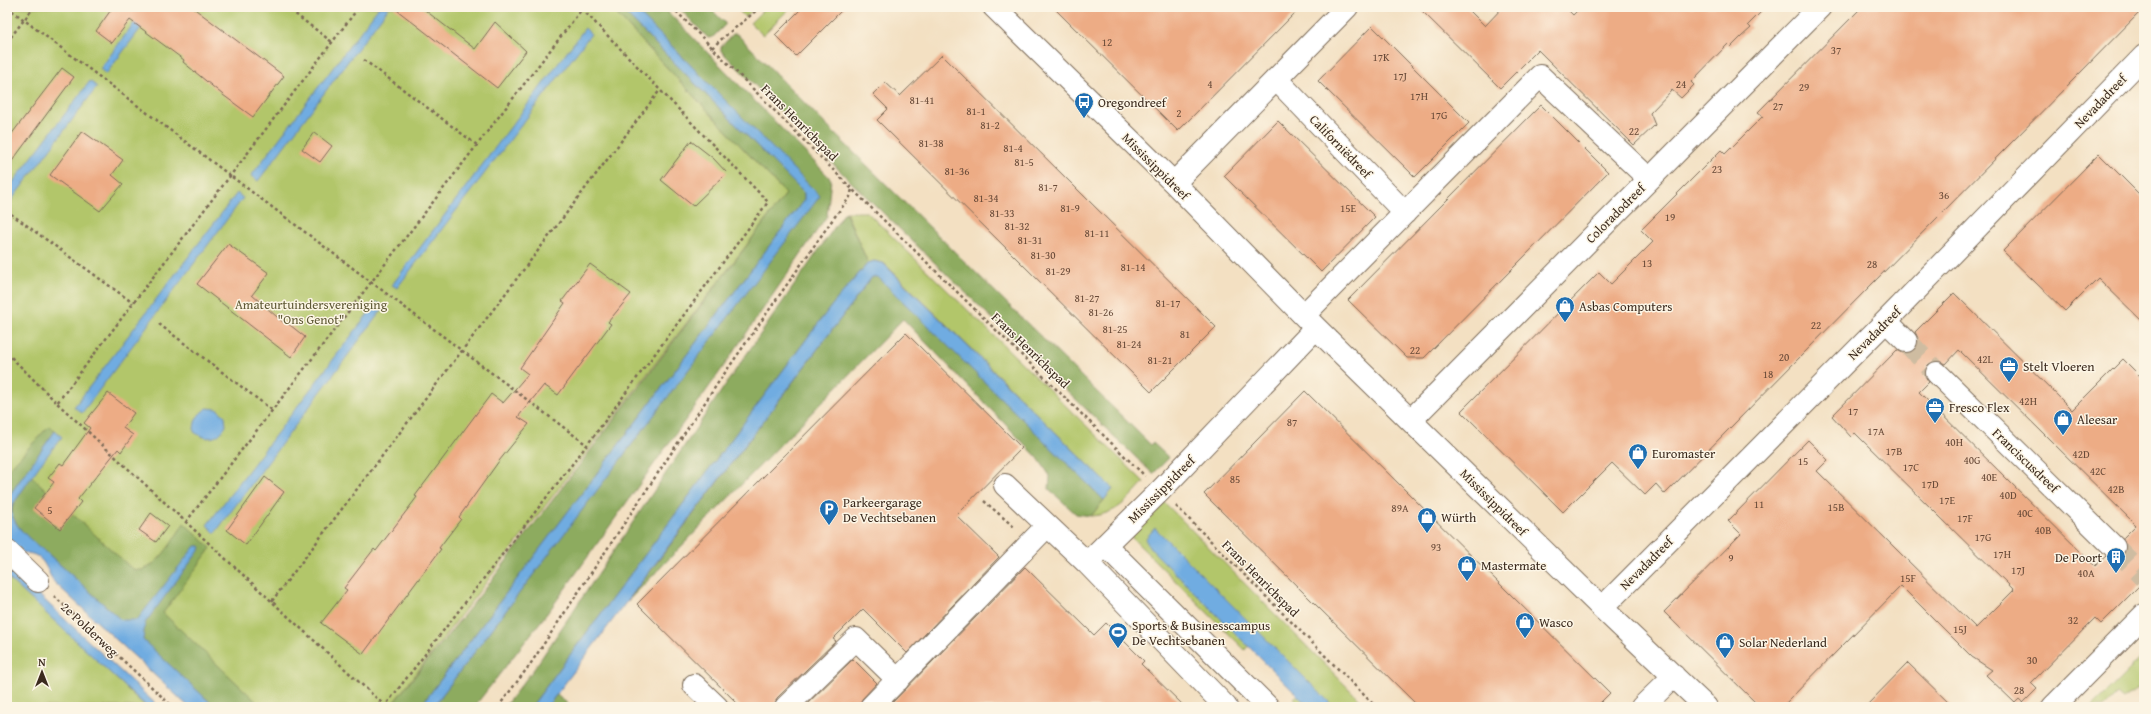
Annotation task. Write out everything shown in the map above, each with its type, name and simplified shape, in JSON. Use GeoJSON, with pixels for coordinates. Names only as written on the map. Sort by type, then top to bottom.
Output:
{"type":"FeatureCollection","features":[{"type":"Feature","properties":{"kind":"street","name":"Mississippidreef"},"geometry":{"type":"LineString","coordinates":[[994,7],[1174,183],[1310,321],[1602,608],[1706,707]]}},
{"type":"Feature","properties":{"kind":"street"},"geometry":{"type":"LineString","coordinates":[[1174,183],[1347,7]]}},
{"type":"Feature","properties":{"kind":"street","name":"Coloradodreef"},"geometry":{"type":"LineString","coordinates":[[1411,420],[1820,7]]}},
{"type":"Feature","properties":{"kind":"street","name":"Nevadadreef"},"geometry":{"type":"LineString","coordinates":[[1602,608],[1886,321],[2144,56]]}},
{"type":"Feature","properties":{"kind":"street"},"geometry":{"type":"LineString","coordinates":[[1310,321],[1405,213],[1540,76],[1649,179]]}},
{"type":"Feature","properties":{"kind":"street","name":"Californiëdreef"},"geometry":{"type":"LineString","coordinates":[[1276,79],[1405,213]]}},
{"type":"Feature","properties":{"kind":"street","name":"Mississippidreef"},"geometry":{"type":"LineString","coordinates":[[1087,563],[1160,491],[1310,321]]}},
{"type":"Feature","properties":{"kind":"street"},"geometry":{"type":"LineString","coordinates":[[1886,321],[1906,341]]}},
{"type":"Feature","properties":{"kind":"street","name":"Franciscusdreef"},"geometry":{"type":"LineString","coordinates":[[1937,374],[2114,547]]}},
{"type":"Feature","properties":{"kind":"street"},"geometry":{"type":"LineString","coordinates":[[1005,485],[1087,563],[1226,707]]}},
{"type":"Feature","properties":{"kind":"street"},"geometry":{"type":"LineString","coordinates":[[871,707],[1047,526]]}},
{"type":"Feature","properties":{"kind":"street"},"geometry":{"type":"LineString","coordinates":[[1105,545],[1268,707]]}},
{"type":"Feature","properties":{"kind":"street"},"geometry":{"type":"LineString","coordinates":[[7,551],[38,581]]}},
{"type":"Feature","properties":{"kind":"street"},"geometry":{"type":"LineString","coordinates":[[2053,707],[2144,614]]}},
{"type":"Feature","properties":{"kind":"street"},"geometry":{"type":"LineString","coordinates":[[786,707],[856,638],[898,680]]}},
{"type":"Feature","properties":{"kind":"street"},"geometry":{"type":"LineString","coordinates":[[1642,707],[1674,676]]}},
{"type":"Feature","properties":{"kind":"street"},"geometry":{"type":"LineString","coordinates":[[694,685],[717,707]]}},
{"type":"Feature","properties":{"kind":"path"},"geometry":{"type":"LineString","coordinates":[[7,7],[586,444]]}},
{"type":"Feature","properties":{"kind":"path"},"geometry":{"type":"LineString","coordinates":[[7,42],[34,7]]}},
{"type":"Feature","properties":{"kind":"path"},"geometry":{"type":"LineString","coordinates":[[286,7],[332,42]]}},
{"type":"Feature","properties":{"kind":"path"},"geometry":{"type":"LineString","coordinates":[[58,403],[359,7]]}},
{"type":"Feature","properties":{"kind":"path","name":"Frans Henrichspad"},"geometry":{"type":"LineString","coordinates":[[672,7],[852,189],[1160,491],[1376,707]]}},
{"type":"Feature","properties":{"kind":"path"},"geometry":{"type":"LineString","coordinates":[[712,48],[731,29],[742,24],[760,7]]}},
{"type":"Feature","properties":{"kind":"path"},"geometry":{"type":"LineString","coordinates":[[7,353],[58,403],[186,522],[385,706],[586,444],[768,202],[581,8],[186,522]]}},
{"type":"Feature","properties":{"kind":"path"},"geometry":{"type":"LineString","coordinates":[[364,60],[477,145]]}},
{"type":"Feature","properties":{"kind":"path"},"geometry":{"type":"LineString","coordinates":[[272,601],[660,90]]}},
{"type":"Feature","properties":{"kind":"path"},"geometry":{"type":"LineString","coordinates":[[498,707],[529,666],[722,377],[832,219],[850,197],[852,189]]}},
{"type":"Feature","properties":{"kind":"path"},"geometry":{"type":"LineString","coordinates":[[11,214],[133,303]]}},
{"type":"Feature","properties":{"kind":"path"},"geometry":{"type":"LineString","coordinates":[[159,324],[272,410]]}},
{"type":"Feature","properties":{"kind":"path","name":"2e Polderweg"},"geometry":{"type":"LineString","coordinates":[[38,581],[173,707]]}},
{"type":"Feature","properties":{"kind":"green space","name":"Amateurtuindersvereniging \"Ons Genot\""},"geometry":{"type":"Polygon","coordinates":[[[7,7],[610,7],[786,194],[390,707],[220,707],[7,508],[7,7]]]}},
{"type":"Feature","properties":{"kind":"green space"},"geometry":{"type":"Polygon","coordinates":[[[610,7],[619,7],[804,193],[804,200],[420,707],[390,707],[484,590],[786,194],[610,7]]]}},
{"type":"Feature","properties":{"kind":"green space"},"geometry":{"type":"Polygon","coordinates":[[[633,7],[663,7],[831,179],[827,216],[719,373],[552,607],[474,707],[433,707],[819,196],[633,7]]]}},
{"type":"Feature","properties":{"kind":"green space"},"geometry":{"type":"Polygon","coordinates":[[[678,7],[709,7],[725,23],[725,25],[713,37],[708,38],[678,7]]]}},
{"type":"Feature","properties":{"kind":"green space"},"geometry":{"type":"Polygon","coordinates":[[[735,7],[756,7],[745,17],[735,7]]]}},
{"type":"Feature","properties":{"kind":"green space"},"geometry":{"type":"Polygon","coordinates":[[[766,7],[791,7],[763,35],[750,23],[766,7]]]}},
{"type":"Feature","properties":{"kind":"green space"},"geometry":{"type":"Polygon","coordinates":[[[733,34],[737,34],[833,132],[1151,445],[1153,443],[1169,458],[1153,474],[847,178],[721,51],[721,47],[733,34]]]}},
{"type":"Feature","properties":{"kind":"green space"},"geometry":{"type":"Polygon","coordinates":[[[845,212],[868,263],[832,305],[531,707],[504,707],[534,669],[728,381],[845,212]]]}},
{"type":"Feature","properties":{"kind":"green space"},"geometry":{"type":"Polygon","coordinates":[[[846,212],[867,212],[1144,482],[1127,500],[1115,509],[1100,515],[1091,516],[1113,489],[884,263],[874,261],[868,263],[846,212]]]}},
{"type":"Feature","properties":{"kind":"green space"},"geometry":{"type":"Polygon","coordinates":[[[878,276],[1104,500],[1091,516],[1076,514],[1049,489],[1050,476],[1038,458],[903,319],[628,601],[872,277],[878,276]]]}},
{"type":"Feature","properties":{"kind":"green space"},"geometry":{"type":"Polygon","coordinates":[[[49,426],[55,431],[11,493],[7,494],[7,471],[49,426]]]}},
{"type":"Feature","properties":{"kind":"green space"},"geometry":{"type":"Polygon","coordinates":[[[31,476],[134,569],[144,569],[151,566],[158,560],[184,523],[211,548],[163,613],[262,707],[215,707],[23,532],[17,525],[12,512],[17,498],[31,476]]]}},
{"type":"Feature","properties":{"kind":"green space"},"geometry":{"type":"Polygon","coordinates":[[[1164,502],[1367,707],[1334,707],[1156,529],[1248,646],[1245,650],[1131,537],[1164,502]]]}},
{"type":"Feature","properties":{"kind":"green space"},"geometry":{"type":"Polygon","coordinates":[[[7,577],[73,637],[146,707],[7,707],[7,577]]]}},
{"type":"Feature","properties":{"kind":"green space"},"geometry":{"type":"Polygon","coordinates":[[[2144,655],[2144,684],[2123,699],[2117,694],[2104,707],[2092,707],[2144,655]]]}},
{"type":"Feature","properties":{"kind":"green space"},"geometry":{"type":"Polygon","coordinates":[[[557,694],[571,707],[547,707],[557,694]]]}},
{"type":"Feature","properties":{"kind":"green space"},"geometry":{"type":"Polygon","coordinates":[[[1297,695],[1309,707],[1302,707],[1293,698],[1297,695]]]}},
{"type":"Feature","properties":{"kind":"water"},"geometry":{"type":"Polygon","coordinates":[[[146,7],[157,7],[106,74],[100,69],[146,7]]]}},
{"type":"Feature","properties":{"kind":"water"},"geometry":{"type":"Polygon","coordinates":[[[379,7],[389,7],[258,181],[251,176],[379,7]]]}},
{"type":"Feature","properties":{"kind":"water"},"geometry":{"type":"Polygon","coordinates":[[[619,7],[633,7],[820,196],[433,707],[420,707],[804,200],[804,193],[619,7]]]}},
{"type":"Feature","properties":{"kind":"water"},"geometry":{"type":"Polygon","coordinates":[[[585,28],[591,34],[397,288],[392,285],[585,28]]]}},
{"type":"Feature","properties":{"kind":"water"},"geometry":{"type":"Polygon","coordinates":[[[90,81],[97,87],[7,206],[7,190],[90,81]]]}},
{"type":"Feature","properties":{"kind":"water"},"geometry":{"type":"Polygon","coordinates":[[[237,193],[243,198],[82,413],[74,407],[237,193]]]}},
{"type":"Feature","properties":{"kind":"water"},"geometry":{"type":"Polygon","coordinates":[[[874,261],[883,263],[1113,489],[1104,500],[878,277],[872,277],[547,707],[531,707],[832,305],[868,263],[874,261]]]}},
{"type":"Feature","properties":{"kind":"water"},"geometry":{"type":"Polygon","coordinates":[[[377,302],[384,307],[215,533],[207,525],[377,302]]]}},
{"type":"Feature","properties":{"kind":"water"},"geometry":{"type":"Polygon","coordinates":[[[207,408],[217,409],[225,416],[226,426],[223,431],[212,438],[204,437],[194,432],[197,418],[207,408]]]}},
{"type":"Feature","properties":{"kind":"water"},"geometry":{"type":"Polygon","coordinates":[[[55,431],[62,437],[40,465],[13,504],[12,513],[14,520],[35,544],[46,552],[121,620],[137,620],[195,546],[200,546],[201,548],[145,623],[143,640],[215,707],[189,707],[53,581],[43,561],[35,555],[24,553],[7,538],[7,494],[11,493],[55,431]]]}},
{"type":"Feature","properties":{"kind":"water"},"geometry":{"type":"Polygon","coordinates":[[[1155,528],[1334,707],[1309,707],[1150,548],[1145,539],[1155,528]]]}},
{"type":"Feature","properties":{"kind":"water"},"geometry":{"type":"Polygon","coordinates":[[[7,565],[159,707],[147,707],[7,577],[7,565]]]}},
{"type":"Feature","properties":{"kind":"building"},"geometry":{"type":"Polygon","coordinates":[[[113,7],[192,7],[284,76],[253,117],[223,95],[183,62],[184,60],[130,20],[112,43],[96,31],[113,7]]]}},
{"type":"Feature","properties":{"kind":"building"},"geometry":{"type":"Polygon","coordinates":[[[393,7],[421,7],[475,49],[495,22],[526,51],[497,88],[393,7]]]}},
{"type":"Feature","properties":{"kind":"building"},"geometry":{"type":"Polygon","coordinates":[[[803,7],[845,7],[796,56],[775,35],[803,7]]]}},
{"type":"Feature","properties":{"kind":"building"},"geometry":{"type":"Polygon","coordinates":[[[1053,7],[1301,7],[1178,131],[1053,7]]]}},
{"type":"Feature","properties":{"kind":"building"},"geometry":{"type":"Polygon","coordinates":[[[1418,7],[1466,7],[1485,26],[1503,7],[1565,7],[1573,15],[1581,7],[1766,7],[1748,25],[1751,28],[1731,47],[1728,44],[1691,82],[1694,85],[1681,98],[1672,90],[1650,113],[1655,125],[1634,145],[1538,50],[1500,88],[1418,7]]]}},
{"type":"Feature","properties":{"kind":"building"},"geometry":{"type":"Polygon","coordinates":[[[1862,7],[2144,8],[1665,494],[1656,484],[1645,495],[1612,463],[1563,512],[1461,411],[1599,272],[1611,284],[1653,242],[1641,230],[1721,150],[1725,154],[1763,116],[1758,112],[1862,7]]]}},
{"type":"Feature","properties":{"kind":"building"},"geometry":{"type":"Polygon","coordinates":[[[1372,26],[1469,123],[1415,177],[1318,81],[1372,26]]]}},
{"type":"Feature","properties":{"kind":"building"},"geometry":{"type":"Polygon","coordinates":[[[942,55],[1216,327],[1151,392],[877,120],[888,109],[873,94],[885,82],[900,96],[942,55]]]}},
{"type":"Feature","properties":{"kind":"building"},"geometry":{"type":"Polygon","coordinates":[[[62,68],[74,77],[7,168],[7,140],[62,68]]]}},
{"type":"Feature","properties":{"kind":"building"},"geometry":{"type":"Polygon","coordinates":[[[1541,105],[1608,172],[1424,358],[1407,358],[1348,300],[1541,105]]]}},
{"type":"Feature","properties":{"kind":"building"},"geometry":{"type":"Polygon","coordinates":[[[1278,121],[1375,217],[1321,272],[1224,176],[1278,121]]]}},
{"type":"Feature","properties":{"kind":"building"},"geometry":{"type":"Polygon","coordinates":[[[82,131],[123,160],[112,175],[123,184],[100,211],[50,175],[82,131]]]}},
{"type":"Feature","properties":{"kind":"building"},"geometry":{"type":"Polygon","coordinates":[[[314,132],[332,146],[320,162],[302,149],[314,132]]]}},
{"type":"Feature","properties":{"kind":"building"},"geometry":{"type":"Polygon","coordinates":[[[691,141],[713,158],[727,173],[693,206],[661,180],[691,141]]]}},
{"type":"Feature","properties":{"kind":"building"},"geometry":{"type":"Polygon","coordinates":[[[2099,154],[2144,199],[2144,323],[2098,278],[2065,311],[2003,251],[2099,154]]]}},
{"type":"Feature","properties":{"kind":"building"},"geometry":{"type":"Polygon","coordinates":[[[228,244],[269,273],[252,295],[284,323],[285,321],[305,337],[291,357],[197,284],[228,244]]]}},
{"type":"Feature","properties":{"kind":"building"},"geometry":{"type":"Polygon","coordinates":[[[590,264],[631,294],[608,322],[611,324],[558,395],[544,385],[518,417],[529,424],[499,461],[459,517],[461,519],[439,548],[441,549],[363,654],[321,623],[347,590],[344,588],[374,549],[376,551],[417,497],[415,496],[491,394],[503,403],[528,374],[520,368],[565,303],[562,301],[590,264]]]}},
{"type":"Feature","properties":{"kind":"building"},"geometry":{"type":"Polygon","coordinates":[[[1954,293],[2072,410],[2123,359],[2144,380],[2144,581],[2101,624],[2095,618],[2031,683],[2037,689],[2023,703],[2019,699],[2015,703],[1986,675],[1992,670],[1972,657],[1901,586],[1782,707],[1760,707],[1664,612],[1741,534],[1728,521],[1808,440],[1828,460],[1817,471],[1976,628],[2014,590],[1855,433],[1851,437],[1832,416],[1897,350],[1903,353],[1909,353],[1915,350],[1918,338],[1915,332],[1954,293]],[[1959,350],[1946,364],[1940,361],[1934,361],[1928,365],[1925,376],[1929,382],[1919,392],[2095,566],[2106,556],[2117,559],[2123,556],[2126,550],[2123,538],[2136,525],[1959,350]]]}},
{"type":"Feature","properties":{"kind":"building","name":"Parkeergarage De Vechtsebanen"},"geometry":{"type":"Polygon","coordinates":[[[906,333],[1022,448],[956,515],[999,557],[907,653],[863,609],[833,639],[836,641],[777,698],[774,707],[741,707],[637,604],[906,333]]]}},
{"type":"Feature","properties":{"kind":"building"},"geometry":{"type":"Polygon","coordinates":[[[1305,391],[1610,693],[1596,707],[1419,707],[1204,494],[1305,391]]]}},
{"type":"Feature","properties":{"kind":"building"},"geometry":{"type":"Polygon","coordinates":[[[108,393],[134,413],[123,428],[133,435],[121,452],[118,449],[78,499],[81,502],[60,529],[34,508],[54,482],[48,478],[60,463],[63,465],[90,428],[84,423],[108,393]]]}},
{"type":"Feature","properties":{"kind":"building"},"geometry":{"type":"Polygon","coordinates":[[[265,477],[284,492],[246,545],[227,530],[265,477]]]}},
{"type":"Feature","properties":{"kind":"building"},"geometry":{"type":"Polygon","coordinates":[[[151,513],[168,526],[156,542],[139,530],[151,513]]]}},
{"type":"Feature","properties":{"kind":"building"},"geometry":{"type":"Polygon","coordinates":[[[1025,567],[1094,635],[1106,623],[1144,661],[1141,664],[1185,707],[888,707],[1025,567]]]}},
{"type":"Feature","properties":{"kind":"building"},"geometry":{"type":"Polygon","coordinates":[[[853,659],[877,683],[862,699],[859,707],[804,707],[853,659]]]}},
{"type":"Feature","properties":{"kind":"building"},"geometry":{"type":"Polygon","coordinates":[[[1908,663],[1953,707],[1865,707],[1908,663]]]}},
{"type":"Feature","properties":{"kind":"tunnel"},"geometry":{"type":"LineString","coordinates":[[1906,341],[1937,373]]}},
{"type":"Feature","properties":{"kind":"tunnel"},"geometry":{"type":"LineString","coordinates":[[2114,547],[2144,577]]}},
{"type":"Feature","properties":{"kind":"place","name":"Oregondreef"},"geometry":{"type":"Point","coordinates":[1084,119]}},
{"type":"Feature","properties":{"kind":"place","name":"Asbas Computers"},"geometry":{"type":"Point","coordinates":[1565,323]}},
{"type":"Feature","properties":{"kind":"place","name":"Stelt Vloeren"},"geometry":{"type":"Point","coordinates":[2009,383]}},
{"type":"Feature","properties":{"kind":"place","name":"Fresco Flex"},"geometry":{"type":"Point","coordinates":[1935,424]}},
{"type":"Feature","properties":{"kind":"place","name":"Aleesar"},"geometry":{"type":"Point","coordinates":[2063,436]}},
{"type":"Feature","properties":{"kind":"place","name":"Euromaster"},"geometry":{"type":"Point","coordinates":[1638,470]}},
{"type":"Feature","properties":{"kind":"place","name":"Parkeergarage De Vechtsebanen"},"geometry":{"type":"Point","coordinates":[829,526]}},
{"type":"Feature","properties":{"kind":"place","name":"Würth"},"geometry":{"type":"Point","coordinates":[1427,534]}},
{"type":"Feature","properties":{"kind":"place","name":"De Poort"},"geometry":{"type":"Point","coordinates":[2116,574]}},
{"type":"Feature","properties":{"kind":"place","name":"Mastermate"},"geometry":{"type":"Point","coordinates":[1467,582]}},
{"type":"Feature","properties":{"kind":"place","name":"Wasco"},"geometry":{"type":"Point","coordinates":[1525,639]}},
{"type":"Feature","properties":{"kind":"place","name":"Sports & Businesscampus De Vechtsebanen"},"geometry":{"type":"Point","coordinates":[1118,649]}},
{"type":"Feature","properties":{"kind":"place","name":"Solar Nederland"},"geometry":{"type":"Point","coordinates":[1725,659]}}]}
